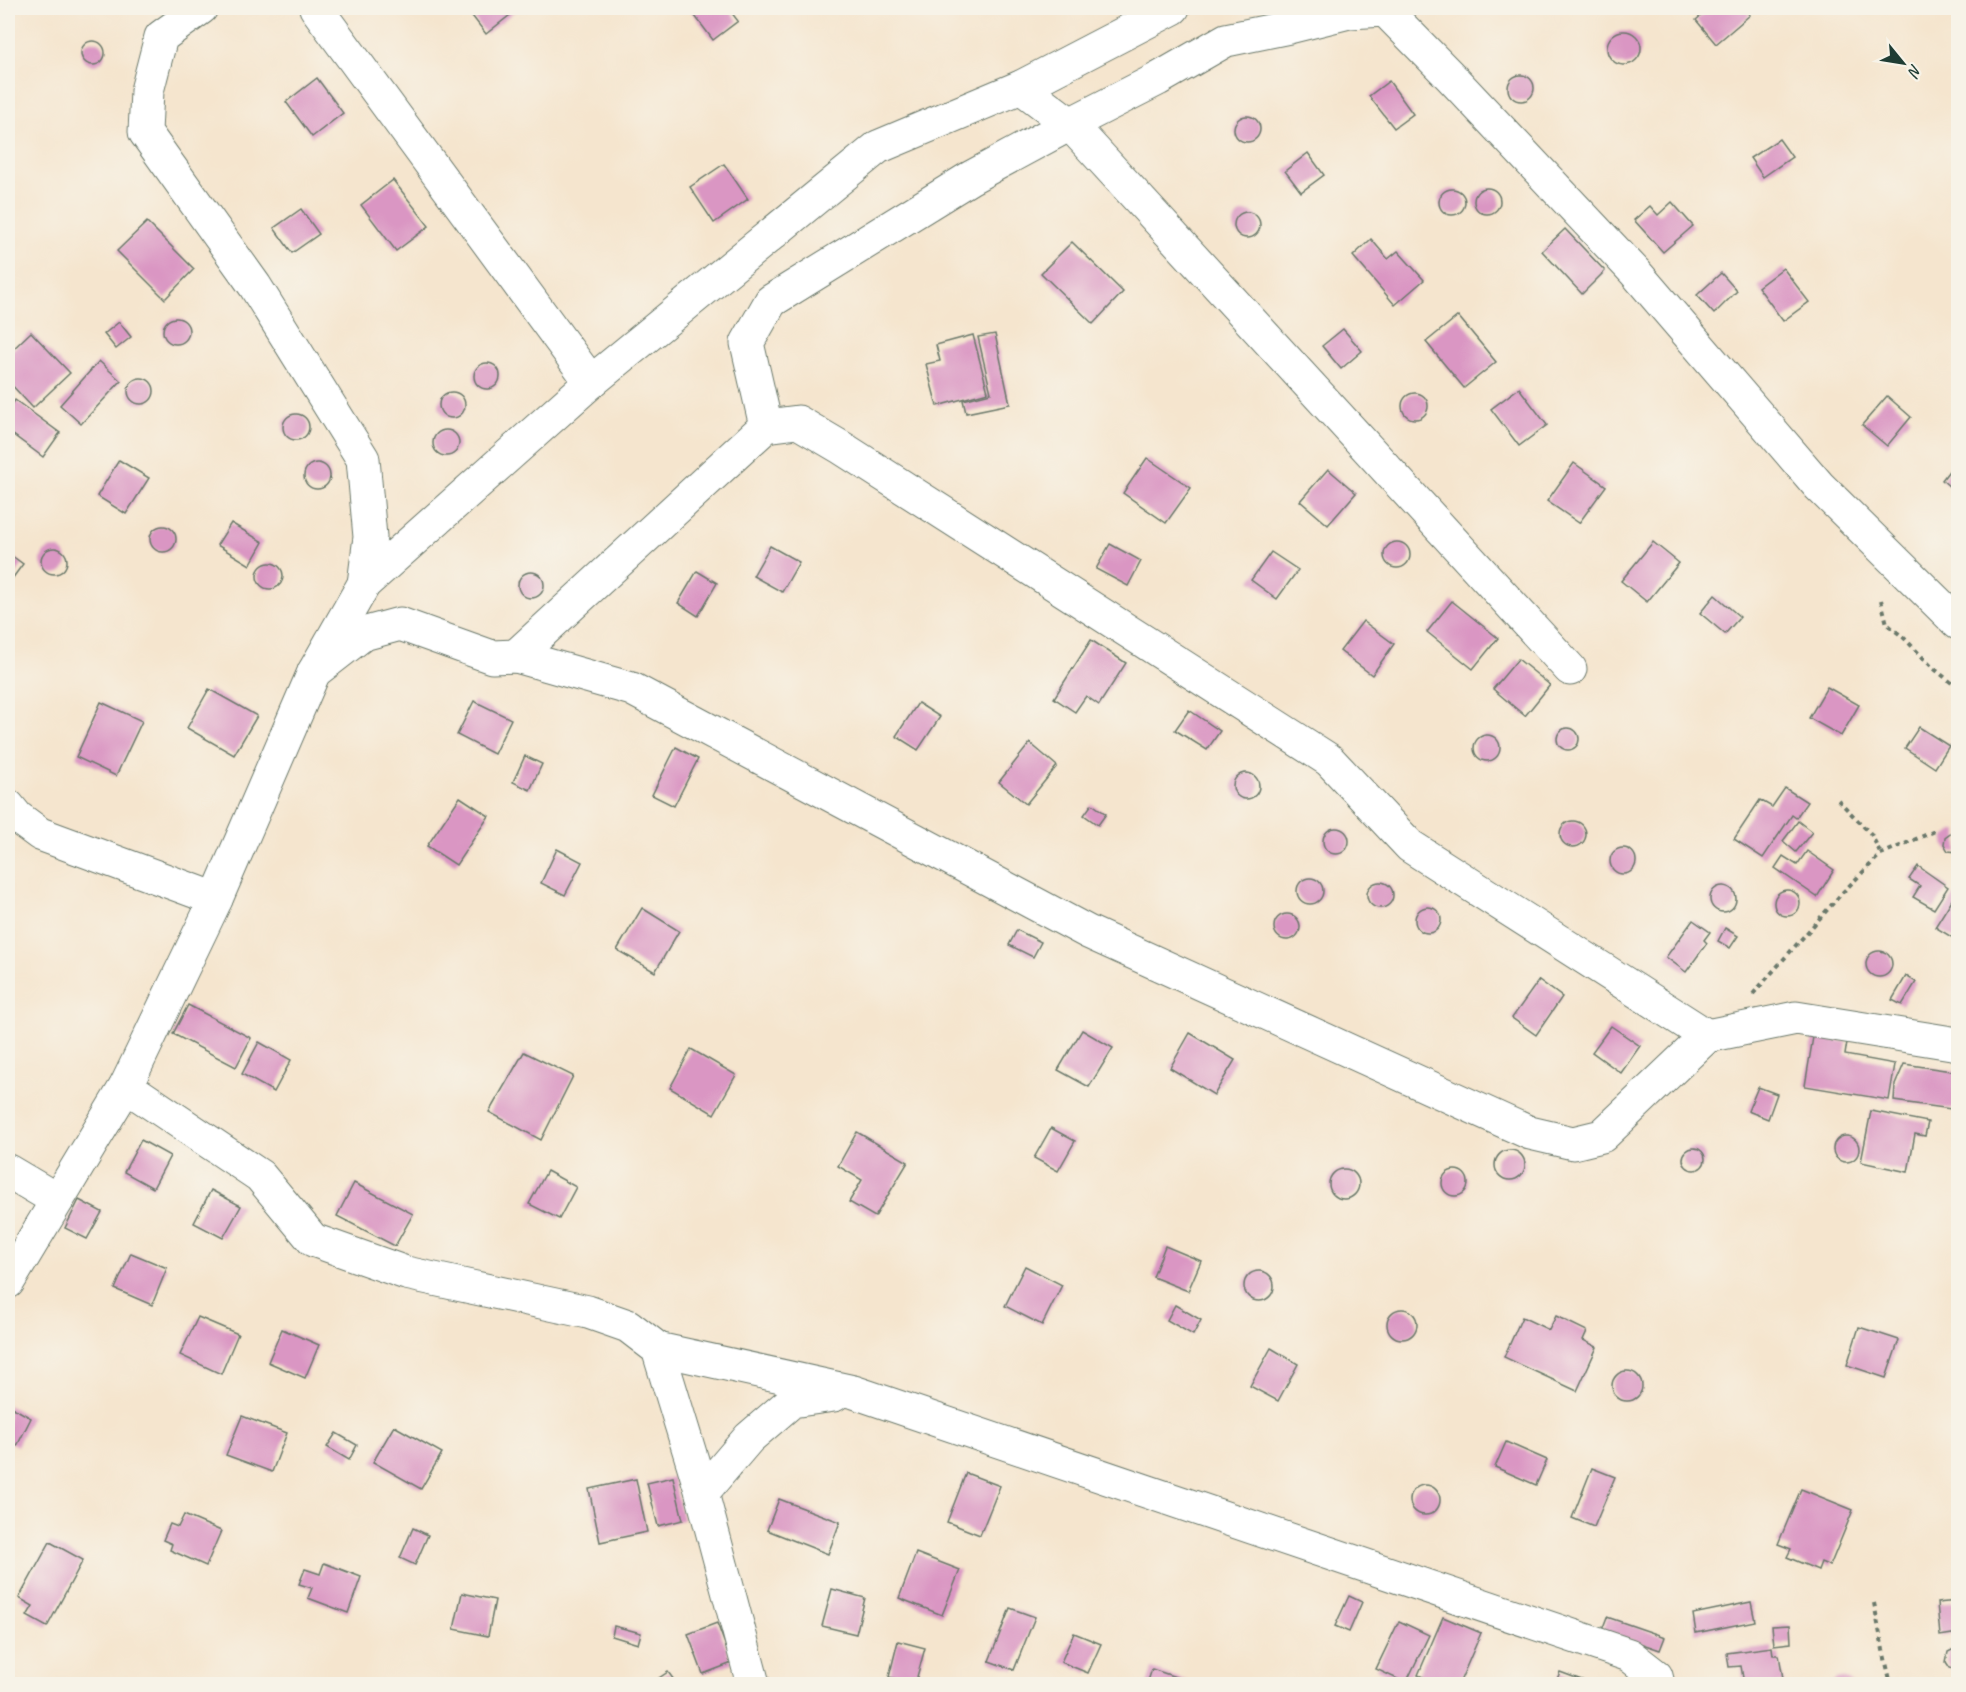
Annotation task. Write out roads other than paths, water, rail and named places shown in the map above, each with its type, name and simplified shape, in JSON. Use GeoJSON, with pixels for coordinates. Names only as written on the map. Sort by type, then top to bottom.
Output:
{"type":"FeatureCollection","features":[{"type":"Feature","properties":{"kind":"street"},"geometry":{"type":"LineString","coordinates":[[201,8],[159,22],[147,91],[145,132],[255,286],[363,459],[370,537],[364,584]]}},
{"type":"Feature","properties":{"kind":"street"},"geometry":{"type":"LineString","coordinates":[[316,8],[591,382]]}},
{"type":"Feature","properties":{"kind":"street"},"geometry":{"type":"LineString","coordinates":[[8,1282],[126,1086],[216,898],[314,672],[364,584],[591,382],[878,147],[1021,87],[1173,8]]}},
{"type":"Feature","properties":{"kind":"street"},"geometry":{"type":"LineString","coordinates":[[766,426],[747,344],[771,301],[970,178],[1158,79],[1226,40],[1349,12],[1385,10],[1635,272],[1819,486],[1959,622]]}},
{"type":"Feature","properties":{"kind":"street"},"geometry":{"type":"LineString","coordinates":[[1021,87],[1070,124],[1570,669]]}},
{"type":"Feature","properties":{"kind":"street"},"geometry":{"type":"LineString","coordinates":[[516,656],[766,426],[798,422],[1329,760],[1410,846],[1707,1036]]}},
{"type":"Feature","properties":{"kind":"street"},"geometry":{"type":"LineString","coordinates":[[314,672],[363,634],[400,624],[492,657],[516,656],[632,688],[1088,932],[1530,1133],[1573,1143],[1602,1136],[1707,1036],[1796,1018],[1959,1044]]}},
{"type":"Feature","properties":{"kind":"street"},"geometry":{"type":"LineString","coordinates":[[8,806],[16,818],[39,834],[216,898]]}},
{"type":"Feature","properties":{"kind":"street"},"geometry":{"type":"LineString","coordinates":[[126,1086],[260,1176],[313,1240],[406,1273],[588,1312],[628,1326],[658,1349],[854,1392],[1629,1655],[1656,1676],[1658,1684]]}},
{"type":"Feature","properties":{"kind":"street"},"geometry":{"type":"LineString","coordinates":[[8,1171],[57,1200]]}},
{"type":"Feature","properties":{"kind":"street"},"geometry":{"type":"LineString","coordinates":[[658,1349],[702,1493],[753,1684]]}},
{"type":"Feature","properties":{"kind":"street"},"geometry":{"type":"LineString","coordinates":[[702,1493],[749,1438],[792,1401],[854,1392]]}}]}
